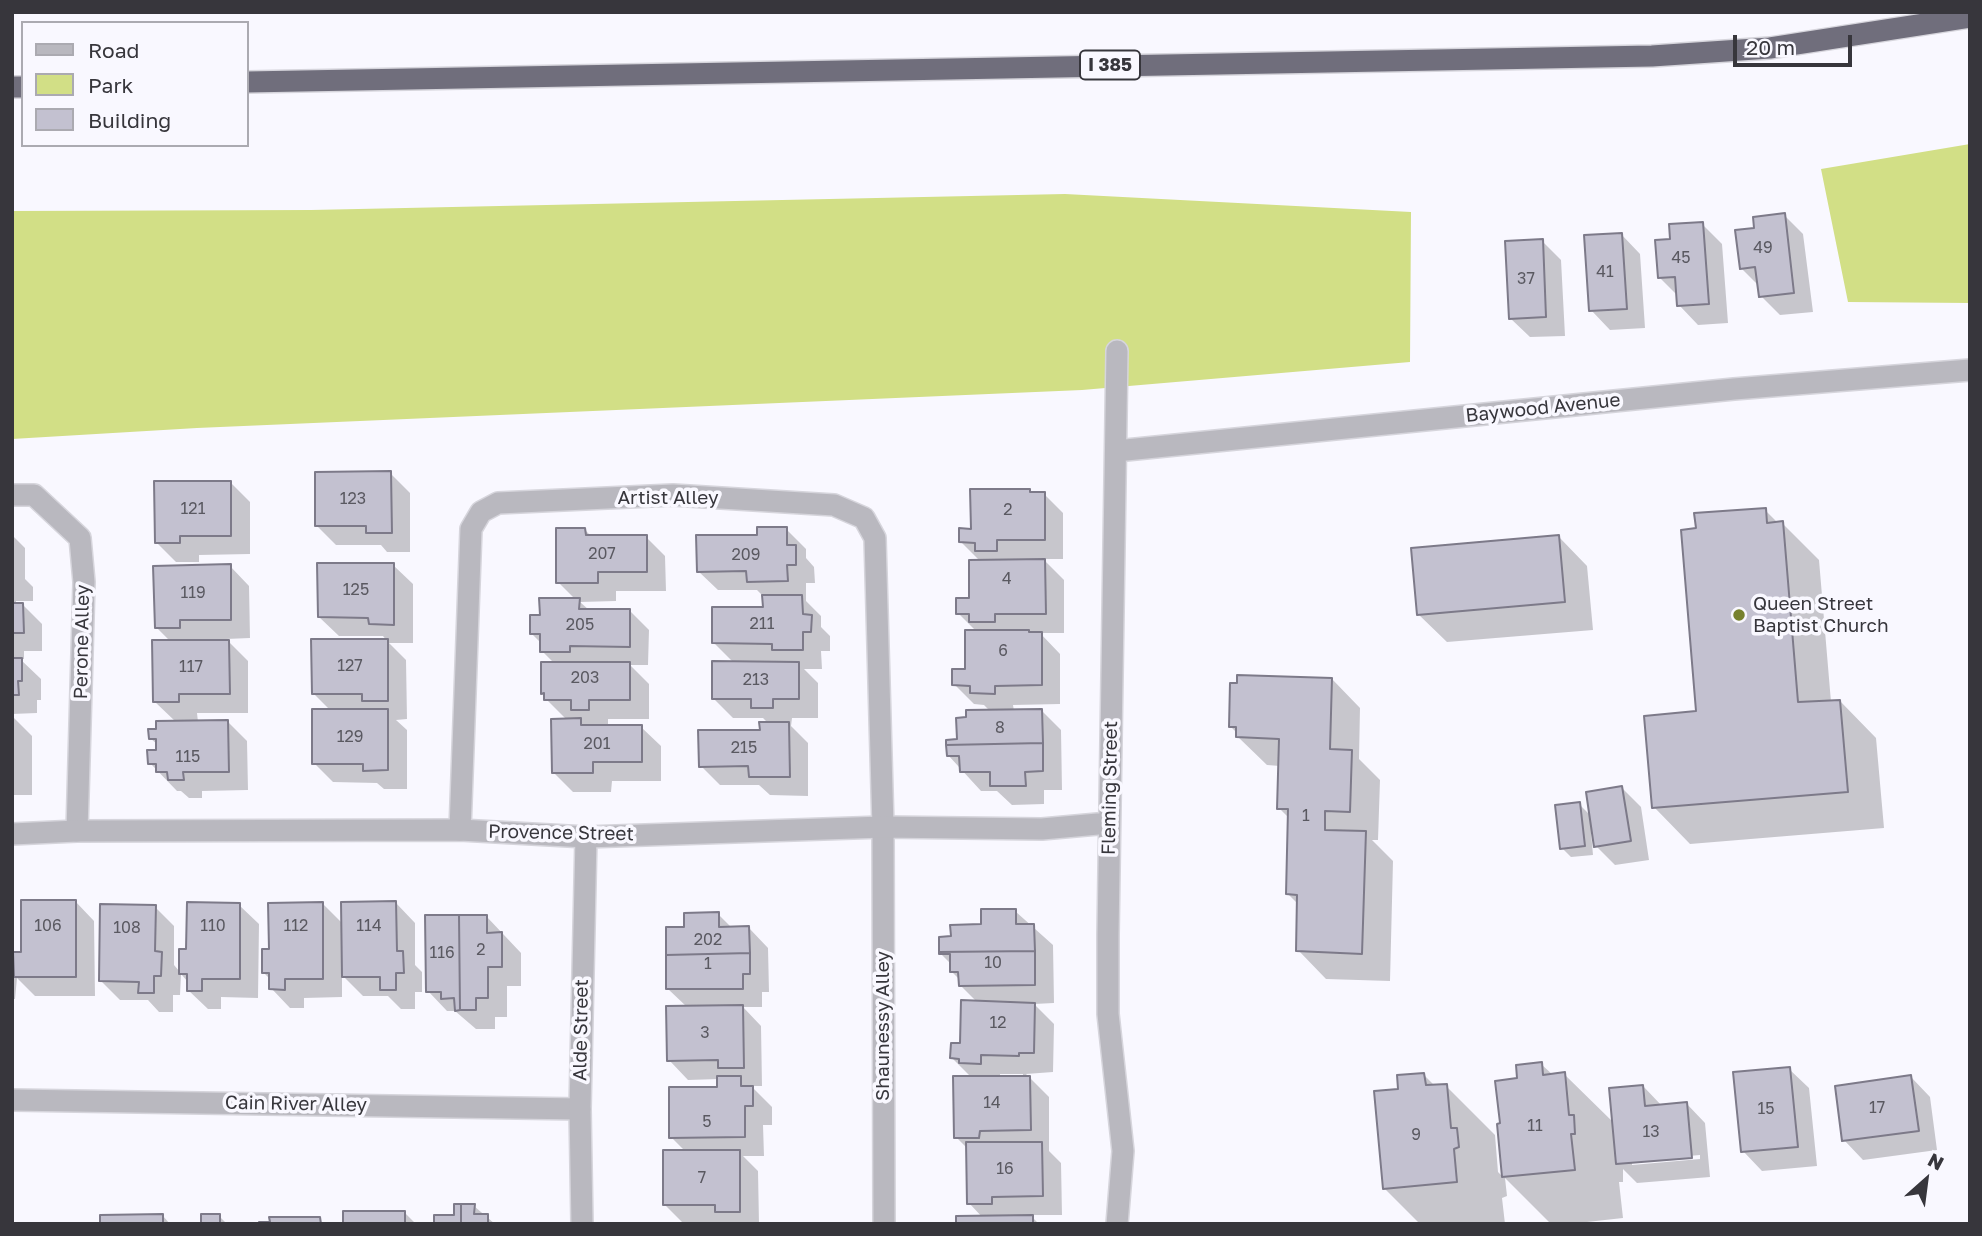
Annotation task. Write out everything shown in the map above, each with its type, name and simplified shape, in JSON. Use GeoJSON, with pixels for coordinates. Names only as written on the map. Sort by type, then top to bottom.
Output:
{"type":"FeatureCollection","features":[{"type":"Feature","properties":{"kind":"highway","name":"I 385"},"geometry":{"type":"LineString","coordinates":[[248,82],[1652,56],[1770,48],[1970,17]]}},
{"type":"Feature","properties":{"kind":"street","name":"Fleming Street"},"geometry":{"type":"LineString","coordinates":[[1117,351],[1108,1014],[1122,1151],[1117,1224]]}},
{"type":"Feature","properties":{"kind":"street","name":"Baywood Avenue"},"geometry":{"type":"LineString","coordinates":[[1116,452],[1721,390],[1970,370]]}},
{"type":"Feature","properties":{"kind":"street","name":"Perone Alley"},"geometry":{"type":"LineString","coordinates":[[12,495],[34,495],[80,538],[84,582],[77,831]]}},
{"type":"Feature","properties":{"kind":"street","name":"Artist Alley"},"geometry":{"type":"LineString","coordinates":[[460,831],[471,529],[481,512],[498,503],[673,495],[834,505],[864,518],[875,538],[883,827]]}},
{"type":"Feature","properties":{"kind":"street","name":"Provence Street"},"geometry":{"type":"LineString","coordinates":[[12,834],[77,831],[460,831],[586,837],[883,827],[1042,829],[1110,823]]}},
{"type":"Feature","properties":{"kind":"street","name":"Shaunessy Alley"},"geometry":{"type":"LineString","coordinates":[[883,827],[884,1224]]}},
{"type":"Feature","properties":{"kind":"street","name":"Alde Street"},"geometry":{"type":"LineString","coordinates":[[582,1224],[580,1108],[586,837]]}},
{"type":"Feature","properties":{"kind":"street","name":"Cain River Alley"},"geometry":{"type":"LineString","coordinates":[[12,1100],[580,1108]]}},
{"type":"Feature","properties":{"kind":"green space"},"geometry":{"type":"Polygon","coordinates":[[[1970,144],[1970,303],[1848,302],[1821,169],[1970,144]]]}},
{"type":"Feature","properties":{"kind":"green space"},"geometry":{"type":"Polygon","coordinates":[[[1065,194],[1411,212],[1410,362],[1082,390],[197,428],[12,439],[12,211],[311,210],[1065,194]]]}},
{"type":"Feature","properties":{"kind":"building"},"geometry":{"type":"Polygon","coordinates":[[[1785,213],[1794,293],[1759,297],[1755,267],[1740,269],[1735,230],[1754,228],[1753,217],[1785,213]]]}},
{"type":"Feature","properties":{"kind":"building"},"geometry":{"type":"Polygon","coordinates":[[[1703,222],[1709,304],[1677,306],[1675,277],[1658,278],[1655,240],[1670,239],[1669,224],[1703,222]]]}},
{"type":"Feature","properties":{"kind":"building"},"geometry":{"type":"Polygon","coordinates":[[[1622,233],[1627,309],[1589,311],[1584,235],[1622,233]]]}},
{"type":"Feature","properties":{"kind":"building"},"geometry":{"type":"Polygon","coordinates":[[[1543,239],[1546,317],[1509,319],[1505,241],[1543,239]]]}},
{"type":"Feature","properties":{"kind":"building"},"geometry":{"type":"Polygon","coordinates":[[[391,471],[392,533],[366,533],[366,526],[315,526],[315,472],[391,471]]]}},
{"type":"Feature","properties":{"kind":"building"},"geometry":{"type":"Polygon","coordinates":[[[154,481],[231,481],[231,536],[180,536],[180,543],[155,543],[154,481]]]}},
{"type":"Feature","properties":{"kind":"building"},"geometry":{"type":"Polygon","coordinates":[[[970,489],[1030,489],[1030,492],[1045,492],[1045,540],[997,540],[997,551],[975,551],[975,543],[959,542],[959,528],[971,529],[970,489]]]}},
{"type":"Feature","properties":{"kind":"building","name":"Queen Street Baptist Church"},"geometry":{"type":"Polygon","coordinates":[[[1766,508],[1767,523],[1783,521],[1798,702],[1840,700],[1848,792],[1652,808],[1644,716],[1696,711],[1681,530],[1696,528],[1694,513],[1766,508]]]}},
{"type":"Feature","properties":{"kind":"building"},"geometry":{"type":"Polygon","coordinates":[[[757,527],[787,527],[787,545],[796,545],[796,565],[787,565],[788,581],[747,582],[746,571],[697,572],[696,535],[757,535],[757,527]]]}},
{"type":"Feature","properties":{"kind":"building"},"geometry":{"type":"Polygon","coordinates":[[[556,528],[585,528],[586,535],[647,535],[647,572],[598,572],[598,583],[556,583],[556,528]]]}},
{"type":"Feature","properties":{"kind":"building"},"geometry":{"type":"Polygon","coordinates":[[[1559,535],[1565,602],[1417,615],[1411,548],[1559,535]]]}},
{"type":"Feature","properties":{"kind":"building"},"geometry":{"type":"Polygon","coordinates":[[[1045,559],[1046,614],[995,614],[995,622],[969,622],[969,614],[956,614],[956,598],[969,598],[969,560],[1045,559]]]}},
{"type":"Feature","properties":{"kind":"building"},"geometry":{"type":"Polygon","coordinates":[[[317,563],[394,563],[394,625],[369,624],[368,618],[318,617],[317,563]]]}},
{"type":"Feature","properties":{"kind":"building"},"geometry":{"type":"Polygon","coordinates":[[[231,564],[231,620],[180,620],[180,628],[155,628],[153,566],[231,564]]]}},
{"type":"Feature","properties":{"kind":"building"},"geometry":{"type":"Polygon","coordinates":[[[762,595],[802,595],[803,614],[812,615],[811,632],[803,632],[803,650],[772,650],[772,644],[712,643],[712,607],[763,607],[762,595]]]}},
{"type":"Feature","properties":{"kind":"building"},"geometry":{"type":"Polygon","coordinates":[[[539,598],[580,598],[579,609],[630,609],[630,647],[570,646],[570,652],[540,652],[540,634],[530,634],[530,615],[540,615],[539,598]]]}},
{"type":"Feature","properties":{"kind":"building"},"geometry":{"type":"Polygon","coordinates":[[[12,603],[23,603],[24,633],[12,633],[12,603]]]}},
{"type":"Feature","properties":{"kind":"building"},"geometry":{"type":"Polygon","coordinates":[[[965,630],[1042,632],[1042,685],[995,686],[995,694],[970,693],[970,686],[952,685],[952,669],[965,669],[965,630]]]}},
{"type":"Feature","properties":{"kind":"building"},"geometry":{"type":"Polygon","coordinates":[[[311,639],[388,639],[388,701],[362,701],[362,694],[312,694],[311,639]]]}},
{"type":"Feature","properties":{"kind":"building"},"geometry":{"type":"Polygon","coordinates":[[[152,640],[229,640],[230,694],[179,694],[179,702],[153,702],[152,640]]]}},
{"type":"Feature","properties":{"kind":"building"},"geometry":{"type":"Polygon","coordinates":[[[12,658],[22,658],[22,681],[18,681],[19,695],[12,695],[12,658]]]}},
{"type":"Feature","properties":{"kind":"building"},"geometry":{"type":"Polygon","coordinates":[[[712,661],[799,662],[799,699],[773,699],[773,708],[751,708],[751,699],[712,699],[712,661]]]}},
{"type":"Feature","properties":{"kind":"building"},"geometry":{"type":"Polygon","coordinates":[[[541,662],[630,662],[630,700],[589,700],[589,710],[571,710],[571,700],[544,700],[544,693],[541,694],[541,662]]]}},
{"type":"Feature","properties":{"kind":"building"},"geometry":{"type":"Polygon","coordinates":[[[1237,675],[1332,678],[1330,749],[1352,750],[1350,812],[1325,811],[1325,830],[1366,831],[1362,954],[1296,951],[1297,895],[1286,894],[1288,809],[1277,809],[1279,739],[1236,737],[1236,727],[1229,727],[1230,683],[1237,683],[1237,675]]]}},
{"type":"Feature","properties":{"kind":"building"},"geometry":{"type":"Polygon","coordinates":[[[312,709],[388,709],[388,770],[363,771],[363,764],[312,764],[312,709]]]}},
{"type":"Feature","properties":{"kind":"building"},"geometry":{"type":"Polygon","coordinates":[[[1042,709],[1043,743],[946,745],[946,740],[957,739],[956,718],[966,717],[966,710],[1042,709]]]}},
{"type":"Feature","properties":{"kind":"building"},"geometry":{"type":"Polygon","coordinates":[[[581,718],[581,725],[642,725],[642,762],[593,762],[593,773],[552,773],[551,719],[581,718]]]}},
{"type":"Feature","properties":{"kind":"building"},"geometry":{"type":"Polygon","coordinates":[[[228,720],[229,772],[183,772],[184,780],[168,780],[167,772],[156,772],[156,764],[148,764],[147,750],[156,750],[156,739],[149,739],[148,729],[156,729],[156,721],[228,720]]]}},
{"type":"Feature","properties":{"kind":"building"},"geometry":{"type":"Polygon","coordinates":[[[759,722],[789,722],[790,777],[749,777],[748,766],[699,767],[698,730],[760,730],[759,722]]]}},
{"type":"Feature","properties":{"kind":"building"},"geometry":{"type":"Polygon","coordinates":[[[1043,743],[1043,771],[1025,772],[1026,786],[990,786],[990,772],[960,772],[959,756],[947,756],[946,745],[1043,743]]]}},
{"type":"Feature","properties":{"kind":"building"},"geometry":{"type":"Polygon","coordinates":[[[1622,786],[1631,841],[1594,847],[1586,792],[1622,786]]]}},
{"type":"Feature","properties":{"kind":"building"},"geometry":{"type":"Polygon","coordinates":[[[1580,802],[1585,846],[1560,849],[1555,805],[1580,802]]]}},
{"type":"Feature","properties":{"kind":"building"},"geometry":{"type":"Polygon","coordinates":[[[21,900],[76,900],[76,977],[14,977],[13,952],[21,952],[21,900]]]}},
{"type":"Feature","properties":{"kind":"building"},"geometry":{"type":"Polygon","coordinates":[[[396,901],[397,951],[403,951],[404,973],[396,973],[396,990],[380,990],[380,977],[342,977],[341,902],[396,901]]]}},
{"type":"Feature","properties":{"kind":"building"},"geometry":{"type":"Polygon","coordinates":[[[187,902],[240,903],[240,979],[202,979],[202,991],[187,991],[187,974],[179,974],[179,949],[186,949],[187,902]]]}},
{"type":"Feature","properties":{"kind":"building"},"geometry":{"type":"Polygon","coordinates":[[[323,902],[323,979],[285,979],[285,990],[269,989],[269,973],[262,973],[262,949],[269,949],[268,903],[323,902]]]}},
{"type":"Feature","properties":{"kind":"building"},"geometry":{"type":"Polygon","coordinates":[[[100,904],[156,905],[155,951],[162,952],[161,976],[154,976],[154,993],[138,993],[139,982],[99,981],[100,904]]]}},
{"type":"Feature","properties":{"kind":"building"},"geometry":{"type":"Polygon","coordinates":[[[981,909],[1016,909],[1016,924],[1034,924],[1035,951],[939,952],[939,937],[951,936],[950,925],[981,924],[981,909]]]}},
{"type":"Feature","properties":{"kind":"building"},"geometry":{"type":"Polygon","coordinates":[[[719,912],[719,927],[749,926],[750,953],[666,955],[666,927],[684,927],[684,913],[719,912]]]}},
{"type":"Feature","properties":{"kind":"building"},"geometry":{"type":"Polygon","coordinates":[[[425,915],[459,915],[460,1010],[455,1011],[454,998],[441,999],[441,992],[426,992],[425,915]]]}},
{"type":"Feature","properties":{"kind":"building"},"geometry":{"type":"Polygon","coordinates":[[[459,915],[487,915],[487,933],[502,932],[502,967],[488,967],[488,998],[476,998],[476,1010],[460,1010],[459,915]]]}},
{"type":"Feature","properties":{"kind":"building"},"geometry":{"type":"Polygon","coordinates":[[[1035,951],[1035,985],[959,986],[958,972],[950,972],[950,954],[939,954],[939,952],[1035,951]]]}},
{"type":"Feature","properties":{"kind":"building"},"geometry":{"type":"Polygon","coordinates":[[[750,953],[750,974],[743,974],[743,989],[666,989],[666,955],[750,953]]]}},
{"type":"Feature","properties":{"kind":"building"},"geometry":{"type":"Polygon","coordinates":[[[961,1000],[1035,1003],[1034,1053],[1019,1053],[1019,1056],[981,1055],[981,1064],[959,1063],[959,1059],[950,1058],[951,1043],[960,1043],[961,1000]]]}},
{"type":"Feature","properties":{"kind":"building"},"geometry":{"type":"Polygon","coordinates":[[[743,1005],[744,1068],[718,1068],[718,1060],[667,1061],[666,1006],[743,1005]]]}},
{"type":"Feature","properties":{"kind":"building"},"geometry":{"type":"Polygon","coordinates":[[[1542,1062],[1543,1075],[1565,1072],[1569,1115],[1574,1115],[1575,1134],[1571,1134],[1575,1170],[1502,1177],[1495,1081],[1517,1078],[1516,1065],[1542,1062]]]}},
{"type":"Feature","properties":{"kind":"building"},"geometry":{"type":"Polygon","coordinates":[[[1790,1067],[1798,1147],[1741,1152],[1733,1072],[1790,1067]]]}},
{"type":"Feature","properties":{"kind":"building"},"geometry":{"type":"Polygon","coordinates":[[[1424,1073],[1426,1085],[1447,1084],[1451,1128],[1457,1128],[1459,1147],[1454,1149],[1457,1182],[1383,1189],[1374,1091],[1398,1089],[1397,1075],[1424,1073]]]}},
{"type":"Feature","properties":{"kind":"building"},"geometry":{"type":"Polygon","coordinates":[[[1911,1075],[1919,1131],[1842,1141],[1835,1086],[1911,1075]]]}},
{"type":"Feature","properties":{"kind":"building"},"geometry":{"type":"Polygon","coordinates":[[[717,1076],[741,1076],[741,1086],[753,1086],[753,1106],[745,1106],[745,1137],[669,1138],[669,1087],[717,1087],[717,1076]]]}},
{"type":"Feature","properties":{"kind":"building"},"geometry":{"type":"Polygon","coordinates":[[[953,1076],[1030,1076],[1031,1130],[980,1131],[979,1138],[954,1138],[953,1076]]]}},
{"type":"Feature","properties":{"kind":"building"},"geometry":{"type":"Polygon","coordinates":[[[1643,1085],[1645,1106],[1687,1102],[1692,1158],[1616,1164],[1609,1088],[1643,1085]]]}},
{"type":"Feature","properties":{"kind":"building"},"geometry":{"type":"Polygon","coordinates":[[[966,1142],[1042,1142],[1043,1196],[992,1197],[992,1204],[967,1204],[966,1142]]]}},
{"type":"Feature","properties":{"kind":"building"},"geometry":{"type":"Polygon","coordinates":[[[663,1150],[740,1150],[740,1212],[715,1212],[715,1205],[663,1205],[663,1150]]]}},
{"type":"Feature","properties":{"kind":"building"},"geometry":{"type":"Polygon","coordinates":[[[454,1204],[461,1204],[461,1224],[434,1224],[434,1215],[454,1215],[454,1204]]]}},
{"type":"Feature","properties":{"kind":"building"},"geometry":{"type":"Polygon","coordinates":[[[461,1204],[475,1204],[474,1214],[488,1214],[488,1224],[461,1224],[461,1204]]]}},
{"type":"Feature","properties":{"kind":"building"},"geometry":{"type":"Polygon","coordinates":[[[343,1211],[405,1211],[405,1224],[343,1224],[343,1211]]]}},
{"type":"Feature","properties":{"kind":"building"},"geometry":{"type":"Polygon","coordinates":[[[163,1214],[163,1224],[100,1224],[100,1215],[163,1214]]]}},
{"type":"Feature","properties":{"kind":"building"},"geometry":{"type":"Polygon","coordinates":[[[201,1214],[220,1214],[220,1224],[201,1224],[201,1214]]]}},
{"type":"Feature","properties":{"kind":"building"},"geometry":{"type":"Polygon","coordinates":[[[1033,1215],[1033,1224],[956,1224],[956,1216],[1033,1215]]]}},
{"type":"Feature","properties":{"kind":"building"},"geometry":{"type":"Polygon","coordinates":[[[269,1217],[320,1217],[321,1224],[259,1224],[270,1222],[269,1217]]]}},
{"type":"Feature","properties":{"kind":"place","name":"Queen Street Baptist Church"},"geometry":{"type":"Point","coordinates":[1739,615]}}]}
